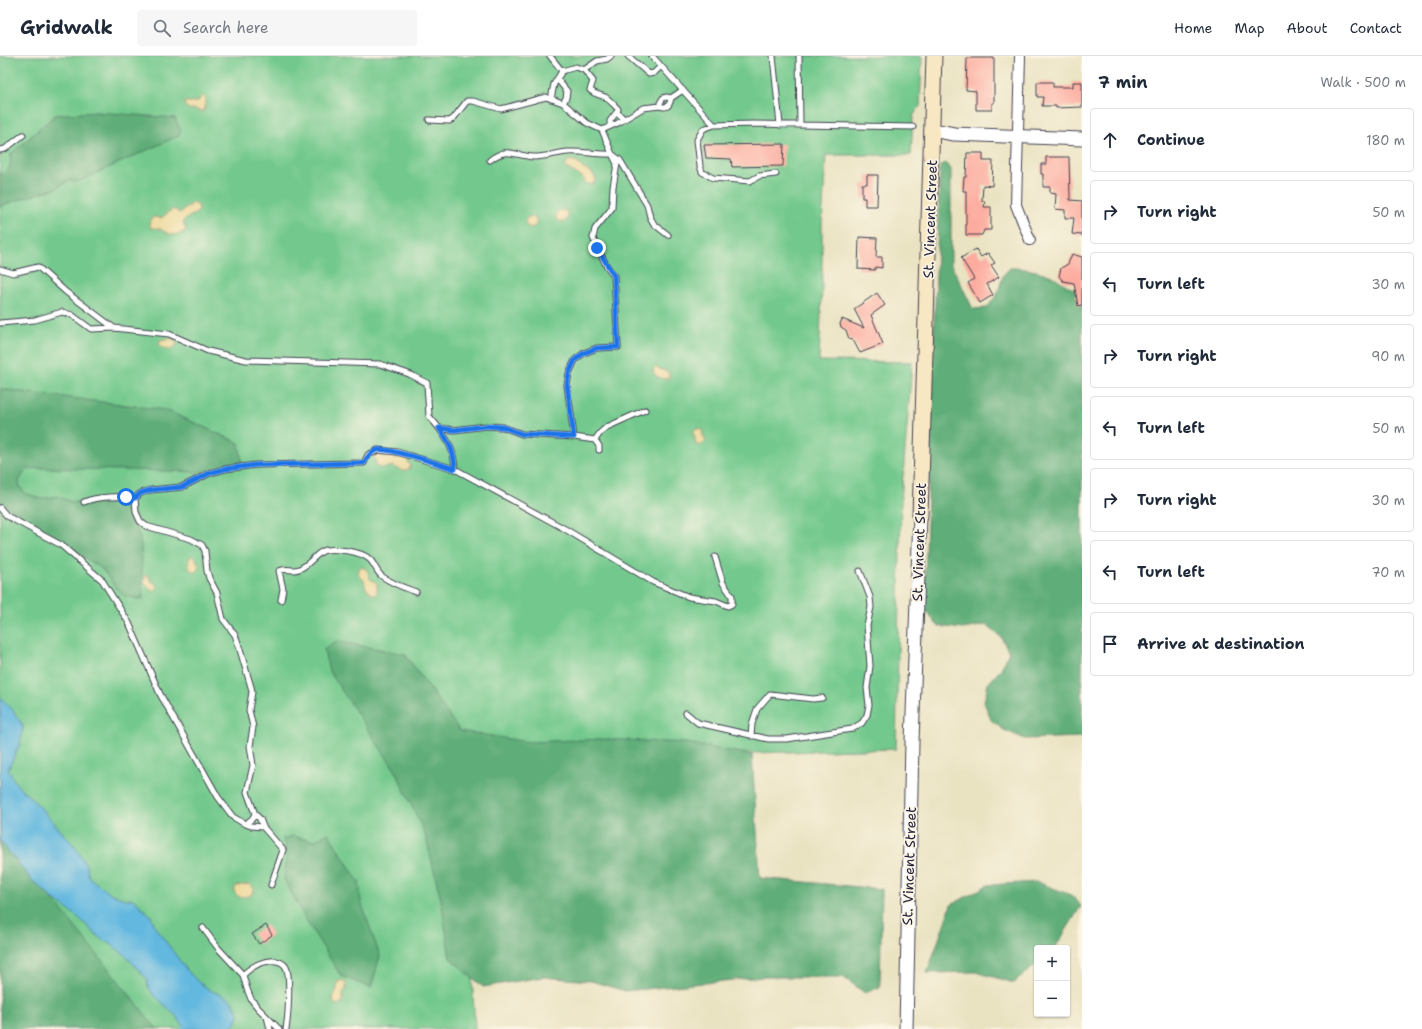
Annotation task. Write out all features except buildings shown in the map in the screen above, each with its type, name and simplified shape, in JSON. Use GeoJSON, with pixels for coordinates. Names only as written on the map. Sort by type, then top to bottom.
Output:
{"type":"FeatureCollection","features":[{"type":"Feature","properties":{"kind":"main road","name":"St. Vincent Street"},"geometry":{"type":"LineString","coordinates":[[920,516],[934,56]]}},
{"type":"Feature","properties":{"kind":"street"},"geometry":{"type":"LineString","coordinates":[[1020,56],[1016,205],[1030,240]]}},
{"type":"Feature","properties":{"kind":"street"},"geometry":{"type":"LineString","coordinates":[[932,130],[954,134],[1082,139]]}},
{"type":"Feature","properties":{"kind":"street","name":"St. Vincent Street"},"geometry":{"type":"LineString","coordinates":[[906,1029],[912,742],[920,516]]}},
{"type":"Feature","properties":{"kind":"lane"},"geometry":{"type":"LineString","coordinates":[[550,56],[562,71]]}},
{"type":"Feature","properties":{"kind":"lane"},"geometry":{"type":"LineString","coordinates":[[584,70],[597,61],[607,59],[611,56]]}},
{"type":"Feature","properties":{"kind":"lane"},"geometry":{"type":"LineString","coordinates":[[629,57],[638,56]]}},
{"type":"Feature","properties":{"kind":"lane"},"geometry":{"type":"LineString","coordinates":[[652,56],[714,125]]}},
{"type":"Feature","properties":{"kind":"lane"},"geometry":{"type":"LineString","coordinates":[[773,56],[780,125]]}},
{"type":"Feature","properties":{"kind":"lane"},"geometry":{"type":"LineString","coordinates":[[799,56],[800,126]]}},
{"type":"Feature","properties":{"kind":"lane"},"geometry":{"type":"LineString","coordinates":[[629,57],[649,74],[654,73],[661,66]]}},
{"type":"Feature","properties":{"kind":"lane"},"geometry":{"type":"LineString","coordinates":[[551,99],[554,84],[562,71],[576,67],[584,70],[592,81],[590,90],[594,94],[607,98],[618,109],[617,113],[624,119]]}},
{"type":"Feature","properties":{"kind":"lane"},"geometry":{"type":"LineString","coordinates":[[557,79],[567,91],[566,98],[562,103]]}},
{"type":"Feature","properties":{"kind":"lane"},"geometry":{"type":"LineString","coordinates":[[660,106],[663,98],[671,98],[683,90]]}},
{"type":"Feature","properties":{"kind":"lane"},"geometry":{"type":"LineString","coordinates":[[429,120],[449,121],[453,119],[467,102],[473,101],[501,109],[546,97],[562,103],[587,123],[602,130],[617,164],[613,187],[612,208],[595,229],[593,238],[606,265],[614,276],[618,347],[597,348],[584,353],[575,360],[569,373],[567,385],[574,437]]}},
{"type":"Feature","properties":{"kind":"lane"},"geometry":{"type":"LineString","coordinates":[[602,130],[643,108],[668,106],[671,102],[671,98]]}},
{"type":"Feature","properties":{"kind":"lane"},"geometry":{"type":"LineString","coordinates":[[610,126],[610,121],[617,113]]}},
{"type":"Feature","properties":{"kind":"lane"},"geometry":{"type":"LineString","coordinates":[[776,174],[759,176],[750,181],[713,178],[702,172],[697,140],[703,129],[714,125],[754,124],[913,127]]}},
{"type":"Feature","properties":{"kind":"lane"},"geometry":{"type":"LineString","coordinates":[[0,150],[5,149],[23,135]]}},
{"type":"Feature","properties":{"kind":"lane"},"geometry":{"type":"LineString","coordinates":[[490,160],[498,154],[509,152],[523,156],[535,157],[569,152],[584,152],[598,155],[612,154],[620,160],[647,205],[650,217],[654,224],[668,235]]}},
{"type":"Feature","properties":{"kind":"lane"},"geometry":{"type":"LineString","coordinates":[[0,269],[13,273],[38,267],[66,292],[114,328]]}},
{"type":"Feature","properties":{"kind":"lane"},"geometry":{"type":"LineString","coordinates":[[0,323],[35,320],[62,312],[72,315],[91,329],[114,328],[169,334],[208,351],[246,360],[380,364],[409,374],[427,383],[430,416],[448,441],[454,455],[455,469]]}},
{"type":"Feature","properties":{"kind":"lane"},"geometry":{"type":"LineString","coordinates":[[595,440],[606,427],[645,410]]}},
{"type":"Feature","properties":{"kind":"lane"},"geometry":{"type":"LineString","coordinates":[[439,428],[454,430],[486,426],[503,427],[522,434],[574,437],[595,440],[599,446],[599,450]]}},
{"type":"Feature","properties":{"kind":"lane"},"geometry":{"type":"LineString","coordinates":[[84,502],[90,499],[117,497],[135,498],[141,493],[151,490],[182,487],[210,473],[225,469],[256,465],[364,463],[368,455],[378,450],[397,452],[455,469],[565,529],[653,582],[688,597],[716,601],[728,606],[732,604],[732,596],[723,583],[715,557]]}},
{"type":"Feature","properties":{"kind":"lane"},"geometry":{"type":"LineString","coordinates":[[135,498],[136,512],[140,521],[146,526],[191,539],[202,545],[205,551],[209,578],[217,592],[224,619],[235,635],[238,643],[252,692],[249,710],[253,727],[250,746],[253,765],[247,792],[255,814],[260,819],[263,827],[283,850],[271,885]]}},
{"type":"Feature","properties":{"kind":"lane"},"geometry":{"type":"LineString","coordinates":[[0,508],[6,516],[61,545],[102,580],[128,623],[160,694],[218,797],[233,817],[251,826],[263,827]]}},
{"type":"Feature","properties":{"kind":"lane"},"geometry":{"type":"LineString","coordinates":[[280,600],[283,589],[279,571],[284,568],[297,570],[307,566],[317,555],[325,550],[336,549],[369,558],[382,576],[416,592]]}},
{"type":"Feature","properties":{"kind":"lane"},"geometry":{"type":"LineString","coordinates":[[686,714],[698,723],[768,739],[787,739],[852,729],[862,723],[867,715],[869,705],[867,688],[870,666],[867,626],[871,608],[870,598],[860,572]]}},
{"type":"Feature","properties":{"kind":"lane"},"geometry":{"type":"LineString","coordinates":[[751,736],[752,724],[757,709],[770,694],[822,698]]}},
{"type":"Feature","properties":{"kind":"lane"},"geometry":{"type":"LineString","coordinates":[[245,824],[252,819],[255,814]]}},
{"type":"Feature","properties":{"kind":"lane"},"geometry":{"type":"LineString","coordinates":[[202,928],[218,948],[244,975],[251,999],[279,1029]]}},
{"type":"Feature","properties":{"kind":"lane"},"geometry":{"type":"LineString","coordinates":[[244,975],[257,964],[267,961],[278,961],[286,966],[288,987],[288,1013],[286,1029]]}},
{"type":"Feature","properties":{"kind":"lane"},"geometry":{"type":"LineString","coordinates":[[266,1016],[270,1029]]}},
{"type":"Feature","properties":{"kind":"green space"},"geometry":{"type":"Polygon","coordinates":[[[0,56],[922,56],[920,106],[913,116],[911,155],[826,155],[822,223],[822,289],[819,361],[912,362],[901,500],[896,749],[460,761],[475,1029],[157,1029],[0,855],[0,56]]]}},
{"type":"Feature","properties":{"kind":"green space"},"geometry":{"type":"Polygon","coordinates":[[[96,112],[175,118],[181,131],[178,136],[77,182],[68,181],[57,188],[11,202],[0,207],[0,174],[3,174],[10,167],[11,154],[55,115],[96,112]]]}},
{"type":"Feature","properties":{"kind":"green space"},"geometry":{"type":"Polygon","coordinates":[[[945,163],[951,169],[951,264],[973,309],[987,308],[998,293],[1003,275],[1010,268],[1027,269],[1044,273],[1054,277],[1074,290],[1082,292],[1082,737],[1025,739],[1004,730],[991,720],[984,702],[988,684],[1001,669],[1009,652],[1001,637],[986,625],[963,629],[938,626],[924,608],[940,166],[945,163]]]}},
{"type":"Feature","properties":{"kind":"green space"},"geometry":{"type":"Polygon","coordinates":[[[0,389],[166,410],[239,443],[242,463],[202,472],[43,468],[27,469],[19,481],[20,487],[25,493],[42,499],[57,496],[72,502],[129,501],[141,543],[143,600],[125,596],[116,588],[102,569],[0,501],[0,389]]]}},
{"type":"Feature","properties":{"kind":"green space"},"geometry":{"type":"Polygon","coordinates":[[[336,641],[405,654],[460,731],[529,742],[602,739],[686,743],[752,755],[760,878],[882,889],[880,987],[865,993],[843,977],[762,977],[625,991],[591,981],[542,977],[483,987],[450,958],[441,900],[425,834],[395,770],[329,671],[324,650],[336,641]]]}},
{"type":"Feature","properties":{"kind":"green space"},"geometry":{"type":"Polygon","coordinates":[[[328,833],[359,882],[361,902],[380,956],[371,988],[341,976],[306,920],[284,879],[287,856],[283,839],[293,836],[314,841],[328,833]]]}},
{"type":"Feature","properties":{"kind":"green space"},"geometry":{"type":"Polygon","coordinates":[[[0,841],[31,879],[51,897],[157,1029],[0,1029],[0,841]]]}},
{"type":"Feature","properties":{"kind":"green space"},"geometry":{"type":"Polygon","coordinates":[[[1037,882],[1071,895],[1081,906],[1057,945],[1034,945],[1034,966],[1014,983],[976,972],[927,973],[951,905],[988,885],[1037,882]]]}},
{"type":"Feature","properties":{"kind":"sand"},"geometry":{"type":"Polygon","coordinates":[[[203,96],[206,98],[204,111],[189,109],[184,105],[185,102],[197,102],[203,96]]]}},
{"type":"Feature","properties":{"kind":"sand"},"geometry":{"type":"Polygon","coordinates":[[[569,160],[578,162],[581,167],[592,173],[596,179],[593,184],[587,184],[582,177],[566,168],[565,166],[569,160]]]}},
{"type":"Feature","properties":{"kind":"sand"},"geometry":{"type":"Polygon","coordinates":[[[193,203],[199,208],[198,212],[184,220],[183,223],[186,230],[184,232],[170,234],[161,229],[150,227],[150,221],[153,217],[161,218],[173,209],[180,213],[193,203]]]}},
{"type":"Feature","properties":{"kind":"sand"},"geometry":{"type":"Polygon","coordinates":[[[560,210],[564,210],[568,216],[564,222],[560,222],[556,218],[556,214],[560,210]]]}},
{"type":"Feature","properties":{"kind":"sand"},"geometry":{"type":"Polygon","coordinates":[[[531,216],[535,218],[537,222],[535,226],[531,228],[527,226],[525,222],[527,218],[531,216]]]}},
{"type":"Feature","properties":{"kind":"sand"},"geometry":{"type":"Polygon","coordinates":[[[171,338],[177,342],[176,346],[169,349],[160,345],[159,343],[161,340],[171,338]]]}},
{"type":"Feature","properties":{"kind":"sand"},"geometry":{"type":"Polygon","coordinates":[[[656,367],[669,373],[669,378],[666,379],[657,376],[653,370],[656,367]]]}},
{"type":"Feature","properties":{"kind":"sand"},"geometry":{"type":"Polygon","coordinates":[[[696,429],[702,430],[706,441],[698,446],[695,442],[693,431],[696,429]]]}},
{"type":"Feature","properties":{"kind":"sand"},"geometry":{"type":"Polygon","coordinates":[[[379,453],[385,457],[389,455],[395,458],[405,457],[411,465],[409,469],[404,471],[392,466],[384,468],[379,467],[377,466],[374,456],[379,453]]]}},
{"type":"Feature","properties":{"kind":"sand"},"geometry":{"type":"Polygon","coordinates":[[[193,556],[199,566],[196,572],[193,572],[190,569],[188,564],[190,557],[193,556]]]}},
{"type":"Feature","properties":{"kind":"sand"},"geometry":{"type":"Polygon","coordinates":[[[362,567],[368,572],[370,579],[377,583],[377,592],[375,595],[368,591],[364,580],[358,574],[359,569],[362,567]]]}},
{"type":"Feature","properties":{"kind":"sand"},"geometry":{"type":"Polygon","coordinates":[[[148,575],[150,580],[157,585],[157,588],[154,590],[151,590],[144,583],[145,576],[148,575]]]}},
{"type":"Feature","properties":{"kind":"sand"},"geometry":{"type":"Polygon","coordinates":[[[250,884],[254,889],[250,896],[239,897],[234,892],[236,886],[250,884]]]}},
{"type":"Feature","properties":{"kind":"sand"},"geometry":{"type":"Polygon","coordinates":[[[341,980],[346,983],[346,989],[343,993],[343,1001],[338,1005],[335,1004],[332,998],[337,990],[337,983],[341,980]]]}},
{"type":"Feature","properties":{"kind":"water"},"geometry":{"type":"Polygon","coordinates":[[[0,697],[12,709],[23,726],[20,744],[8,770],[17,785],[40,807],[76,848],[86,865],[89,877],[115,896],[133,899],[151,916],[155,927],[186,969],[197,981],[210,990],[230,999],[236,1007],[239,1015],[237,1022],[229,1029],[186,1029],[176,1016],[153,994],[148,987],[147,979],[124,954],[109,943],[102,940],[79,918],[51,897],[31,879],[0,841],[0,697]]]}},
{"type":"Feature","properties":{"kind":"route"},"geometry":{"type":"LineString","coordinates":[[126,497],[135,498],[141,493],[151,490],[182,487],[210,473],[225,469],[256,465],[364,463],[368,455],[378,450],[397,452],[455,469],[454,455],[448,441],[439,428],[454,430],[486,426],[503,427],[522,434],[574,437],[567,385],[569,373],[575,360],[584,353],[597,348],[618,347],[614,276],[597,248]]}}]}
